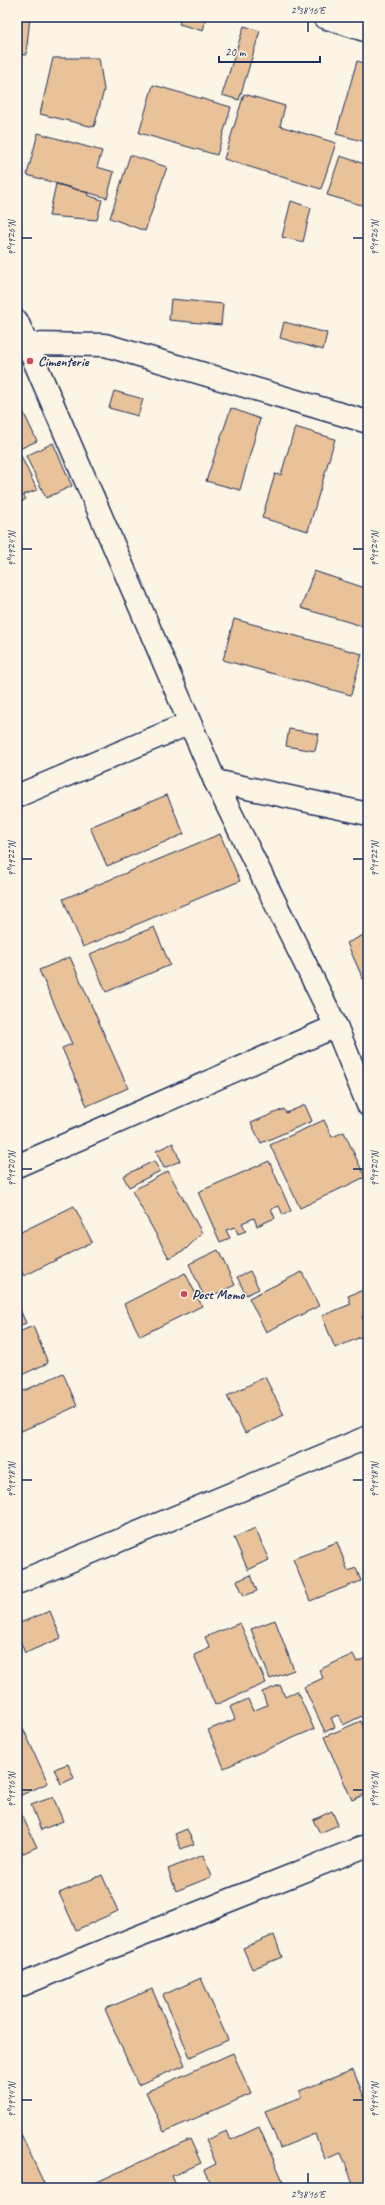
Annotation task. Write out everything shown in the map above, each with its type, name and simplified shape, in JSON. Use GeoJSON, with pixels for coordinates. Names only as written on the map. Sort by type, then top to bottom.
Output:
{"type":"FeatureCollection","features":[{"type":"Feature","properties":{"kind":"street"},"geometry":{"type":"LineString","coordinates":[[324,17],[368,31]]}},
{"type":"Feature","properties":{"kind":"street"},"geometry":{"type":"LineString","coordinates":[[17,322],[22,346],[215,781],[336,1026],[368,1105]]}},
{"type":"Feature","properties":{"kind":"street"},"geometry":{"type":"LineString","coordinates":[[22,346],[105,345],[368,422]]}},
{"type":"Feature","properties":{"kind":"street"},"geometry":{"type":"LineString","coordinates":[[17,796],[190,723]]}},
{"type":"Feature","properties":{"kind":"street"},"geometry":{"type":"LineString","coordinates":[[215,781],[368,814]]}},
{"type":"Feature","properties":{"kind":"street"},"geometry":{"type":"LineString","coordinates":[[17,1166],[336,1026]]}},
{"type":"Feature","properties":{"kind":"street"},"geometry":{"type":"LineString","coordinates":[[17,1582],[368,1437]]}},
{"type":"Feature","properties":{"kind":"street"},"geometry":{"type":"LineString","coordinates":[[17,1988],[368,1846]]}},
{"type":"Feature","properties":{"kind":"building"},"geometry":{"type":"Polygon","coordinates":[[[17,17],[30,17],[26,55],[17,54],[17,17]]]}},
{"type":"Feature","properties":{"kind":"building"},"geometry":{"type":"Polygon","coordinates":[[[181,17],[206,17],[203,31],[179,24],[181,17]]]}},
{"type":"Feature","properties":{"kind":"building"},"geometry":{"type":"Polygon","coordinates":[[[244,26],[260,31],[239,100],[222,95],[244,26]]]}},
{"type":"Feature","properties":{"kind":"building"},"geometry":{"type":"Polygon","coordinates":[[[53,58],[99,58],[104,90],[94,127],[40,114],[53,58]]]}},
{"type":"Feature","properties":{"kind":"building"},"geometry":{"type":"Polygon","coordinates":[[[357,61],[368,64],[368,136],[366,142],[336,134],[357,61]]]}},
{"type":"Feature","properties":{"kind":"building"},"geometry":{"type":"Polygon","coordinates":[[[153,85],[231,107],[217,155],[139,133],[153,85]]]}},
{"type":"Feature","properties":{"kind":"building"},"geometry":{"type":"Polygon","coordinates":[[[244,94],[285,106],[280,126],[336,143],[321,189],[224,159],[244,94]]]}},
{"type":"Feature","properties":{"kind":"building"},"geometry":{"type":"Polygon","coordinates":[[[38,133],[102,151],[97,167],[114,172],[107,198],[27,175],[38,133]]]}},
{"type":"Feature","properties":{"kind":"building"},"geometry":{"type":"Polygon","coordinates":[[[130,155],[167,167],[145,231],[110,218],[130,155]]]}},
{"type":"Feature","properties":{"kind":"building"},"geometry":{"type":"Polygon","coordinates":[[[340,156],[368,165],[368,207],[327,195],[340,156]]]}},
{"type":"Feature","properties":{"kind":"building"},"geometry":{"type":"Polygon","coordinates":[[[56,184],[88,193],[87,195],[102,200],[97,220],[49,216],[56,184]]]}},
{"type":"Feature","properties":{"kind":"building"},"geometry":{"type":"Polygon","coordinates":[[[291,201],[311,208],[303,242],[282,237],[291,201]]]}},
{"type":"Feature","properties":{"kind":"building"},"geometry":{"type":"Polygon","coordinates":[[[171,299],[223,304],[221,325],[169,320],[171,299]]]}},
{"type":"Feature","properties":{"kind":"building"},"geometry":{"type":"Polygon","coordinates":[[[284,322],[327,333],[323,350],[280,338],[284,322]]]}},
{"type":"Feature","properties":{"kind":"building"},"geometry":{"type":"Polygon","coordinates":[[[114,391],[143,399],[138,416],[109,408],[114,391]]]}},
{"type":"Feature","properties":{"kind":"building"},"geometry":{"type":"Polygon","coordinates":[[[21,407],[37,441],[17,450],[17,409],[21,407]]]}},
{"type":"Feature","properties":{"kind":"building"},"geometry":{"type":"Polygon","coordinates":[[[231,408],[260,419],[240,490],[206,481],[231,408]]]}},
{"type":"Feature","properties":{"kind":"building"},"geometry":{"type":"Polygon","coordinates":[[[295,427],[335,439],[308,531],[262,518],[275,474],[281,475],[295,427]]]}},
{"type":"Feature","properties":{"kind":"building"},"geometry":{"type":"Polygon","coordinates":[[[53,443],[72,486],[46,498],[26,456],[53,443]]]}},
{"type":"Feature","properties":{"kind":"building"},"geometry":{"type":"Polygon","coordinates":[[[21,456],[37,490],[23,495],[26,499],[17,504],[17,457],[21,456]]]}},
{"type":"Feature","properties":{"kind":"building"},"geometry":{"type":"Polygon","coordinates":[[[314,571],[368,589],[368,606],[362,626],[301,608],[314,571]]]}},
{"type":"Feature","properties":{"kind":"building"},"geometry":{"type":"Polygon","coordinates":[[[234,619],[362,654],[351,695],[223,660],[234,619]]]}},
{"type":"Feature","properties":{"kind":"building"},"geometry":{"type":"Polygon","coordinates":[[[289,729],[319,734],[315,751],[286,746],[289,729]]]}},
{"type":"Feature","properties":{"kind":"building"},"geometry":{"type":"Polygon","coordinates":[[[167,795],[184,834],[107,866],[90,827],[167,795]]]}},
{"type":"Feature","properties":{"kind":"building"},"geometry":{"type":"Polygon","coordinates":[[[220,834],[240,881],[83,947],[63,899],[220,834]]]}},
{"type":"Feature","properties":{"kind":"building"},"geometry":{"type":"Polygon","coordinates":[[[154,927],[170,965],[106,992],[90,954],[154,927]]]}},
{"type":"Feature","properties":{"kind":"building"},"geometry":{"type":"Polygon","coordinates":[[[368,933],[368,977],[363,979],[347,943],[368,933]]]}},
{"type":"Feature","properties":{"kind":"building"},"geometry":{"type":"Polygon","coordinates":[[[70,957],[128,1088],[87,1106],[62,1048],[72,1044],[39,970],[70,957]]]}},
{"type":"Feature","properties":{"kind":"building"},"geometry":{"type":"Polygon","coordinates":[[[305,1105],[312,1121],[261,1143],[251,1123],[284,1109],[286,1113],[305,1105]]]}},
{"type":"Feature","properties":{"kind":"building"},"geometry":{"type":"Polygon","coordinates":[[[324,1120],[332,1137],[344,1132],[365,1177],[300,1208],[270,1145],[324,1120]]]}},
{"type":"Feature","properties":{"kind":"building"},"geometry":{"type":"Polygon","coordinates":[[[173,1143],[180,1161],[164,1168],[156,1151],[173,1143]]]}},
{"type":"Feature","properties":{"kind":"building"},"geometry":{"type":"Polygon","coordinates":[[[154,1161],[160,1171],[129,1187],[123,1176],[154,1161]]]}},
{"type":"Feature","properties":{"kind":"building"},"geometry":{"type":"Polygon","coordinates":[[[269,1161],[291,1211],[283,1215],[279,1206],[271,1209],[275,1218],[257,1226],[254,1218],[242,1223],[246,1231],[238,1234],[235,1227],[226,1230],[230,1238],[220,1242],[198,1192],[269,1161]]]}},
{"type":"Feature","properties":{"kind":"building"},"geometry":{"type":"Polygon","coordinates":[[[168,1171],[202,1233],[186,1249],[169,1258],[132,1191],[168,1171]]]}},
{"type":"Feature","properties":{"kind":"building"},"geometry":{"type":"Polygon","coordinates":[[[74,1206],[92,1242],[24,1276],[17,1262],[17,1234],[74,1206]]]}},
{"type":"Feature","properties":{"kind":"building"},"geometry":{"type":"Polygon","coordinates":[[[218,1250],[235,1285],[205,1299],[189,1264],[218,1250]]]}},
{"type":"Feature","properties":{"kind":"building"},"geometry":{"type":"Polygon","coordinates":[[[250,1271],[259,1289],[246,1295],[237,1277],[250,1271]]]}},
{"type":"Feature","properties":{"kind":"building"},"geometry":{"type":"Polygon","coordinates":[[[302,1272],[319,1306],[266,1332],[249,1298],[302,1272]]]}},
{"type":"Feature","properties":{"kind":"building"},"geometry":{"type":"Polygon","coordinates":[[[185,1273],[202,1306],[140,1336],[124,1304],[185,1273]]]}},
{"type":"Feature","properties":{"kind":"building"},"geometry":{"type":"Polygon","coordinates":[[[368,1288],[368,1313],[362,1316],[368,1334],[335,1348],[322,1316],[351,1304],[348,1296],[368,1288]]]}},
{"type":"Feature","properties":{"kind":"building"},"geometry":{"type":"Polygon","coordinates":[[[17,1303],[26,1323],[17,1327],[17,1303]]]}},
{"type":"Feature","properties":{"kind":"building"},"geometry":{"type":"Polygon","coordinates":[[[33,1326],[48,1363],[17,1377],[17,1333],[33,1326]]]}},
{"type":"Feature","properties":{"kind":"building"},"geometry":{"type":"Polygon","coordinates":[[[63,1373],[77,1406],[17,1433],[17,1394],[63,1373]]]}},
{"type":"Feature","properties":{"kind":"building"},"geometry":{"type":"Polygon","coordinates":[[[265,1377],[284,1415],[245,1433],[227,1396],[265,1377]]]}},
{"type":"Feature","properties":{"kind":"building"},"geometry":{"type":"Polygon","coordinates":[[[255,1528],[269,1560],[248,1570],[234,1538],[255,1528]]]}},
{"type":"Feature","properties":{"kind":"building"},"geometry":{"type":"Polygon","coordinates":[[[337,1542],[348,1571],[356,1568],[361,1581],[310,1601],[293,1559],[337,1542]]]}},
{"type":"Feature","properties":{"kind":"building"},"geometry":{"type":"Polygon","coordinates":[[[251,1575],[257,1591],[244,1596],[237,1581],[251,1575]]]}},
{"type":"Feature","properties":{"kind":"building"},"geometry":{"type":"Polygon","coordinates":[[[50,1611],[61,1638],[25,1653],[17,1633],[17,1624],[50,1611]]]}},
{"type":"Feature","properties":{"kind":"building"},"geometry":{"type":"Polygon","coordinates":[[[275,1620],[294,1670],[270,1679],[251,1629],[275,1620]]]}},
{"type":"Feature","properties":{"kind":"building"},"geometry":{"type":"Polygon","coordinates":[[[240,1623],[266,1683],[215,1705],[194,1655],[210,1648],[205,1637],[240,1623]]]}},
{"type":"Feature","properties":{"kind":"building"},"geometry":{"type":"Polygon","coordinates":[[[353,1654],[357,1662],[368,1657],[368,1701],[362,1704],[366,1714],[343,1725],[338,1715],[331,1718],[335,1727],[325,1732],[304,1687],[323,1678],[319,1670],[353,1654]]]}},
{"type":"Feature","properties":{"kind":"building"},"geometry":{"type":"Polygon","coordinates":[[[280,1685],[285,1697],[297,1691],[314,1729],[224,1768],[208,1730],[235,1719],[230,1707],[248,1699],[253,1711],[267,1705],[262,1692],[280,1685]]]}},
{"type":"Feature","properties":{"kind":"building"},"geometry":{"type":"Polygon","coordinates":[[[361,1721],[368,1738],[368,1793],[352,1800],[324,1737],[361,1721]]]}},
{"type":"Feature","properties":{"kind":"building"},"geometry":{"type":"Polygon","coordinates":[[[23,1728],[48,1783],[17,1797],[17,1730],[23,1728]]]}},
{"type":"Feature","properties":{"kind":"building"},"geometry":{"type":"Polygon","coordinates":[[[68,1764],[74,1778],[61,1784],[54,1769],[68,1764]]]}},
{"type":"Feature","properties":{"kind":"building"},"geometry":{"type":"Polygon","coordinates":[[[53,1797],[63,1821],[41,1830],[31,1805],[53,1797]]]}},
{"type":"Feature","properties":{"kind":"building"},"geometry":{"type":"Polygon","coordinates":[[[17,1805],[37,1847],[17,1856],[17,1805]]]}},
{"type":"Feature","properties":{"kind":"building"},"geometry":{"type":"Polygon","coordinates":[[[332,1811],[338,1825],[320,1833],[313,1820],[332,1811]]]}},
{"type":"Feature","properties":{"kind":"building"},"geometry":{"type":"Polygon","coordinates":[[[187,1829],[194,1844],[181,1849],[175,1834],[187,1829]]]}},
{"type":"Feature","properties":{"kind":"building"},"geometry":{"type":"Polygon","coordinates":[[[203,1855],[211,1877],[176,1891],[168,1869],[203,1855]]]}},
{"type":"Feature","properties":{"kind":"building"},"geometry":{"type":"Polygon","coordinates":[[[102,1875],[118,1911],[76,1930],[59,1893],[102,1875]]]}},
{"type":"Feature","properties":{"kind":"building"},"geometry":{"type":"Polygon","coordinates":[[[274,1935],[282,1957],[252,1969],[243,1948],[274,1935]]]}},
{"type":"Feature","properties":{"kind":"building"},"geometry":{"type":"Polygon","coordinates":[[[201,1978],[228,2040],[190,2057],[163,1995],[201,1978]]]}},
{"type":"Feature","properties":{"kind":"building"},"geometry":{"type":"Polygon","coordinates":[[[152,1989],[185,2065],[138,2085],[105,2009],[152,1989]]]}},
{"type":"Feature","properties":{"kind":"building"},"geometry":{"type":"Polygon","coordinates":[[[233,2053],[251,2094],[164,2132],[146,2092],[233,2053]]]}},
{"type":"Feature","properties":{"kind":"building"},"geometry":{"type":"Polygon","coordinates":[[[353,2070],[368,2106],[368,2188],[355,2188],[341,2153],[325,2159],[315,2134],[280,2148],[265,2111],[301,2097],[299,2091],[353,2070]]]}},
{"type":"Feature","properties":{"kind":"building"},"geometry":{"type":"Polygon","coordinates":[[[259,2127],[283,2181],[268,2188],[212,2188],[204,2170],[216,2164],[206,2140],[227,2131],[231,2140],[259,2127]]]}},
{"type":"Feature","properties":{"kind":"building"},"geometry":{"type":"Polygon","coordinates":[[[21,2134],[46,2188],[17,2188],[17,2136],[21,2134]]]}},
{"type":"Feature","properties":{"kind":"building"},"geometry":{"type":"Polygon","coordinates":[[[190,2139],[201,2163],[172,2176],[177,2188],[84,2188],[190,2139]]]}},
{"type":"Feature","properties":{"kind":"place","name":"Cimenterie"},"geometry":{"type":"Point","coordinates":[30,361]}},
{"type":"Feature","properties":{"kind":"place","name":"Post Momo"},"geometry":{"type":"Point","coordinates":[184,1294]}}]}
